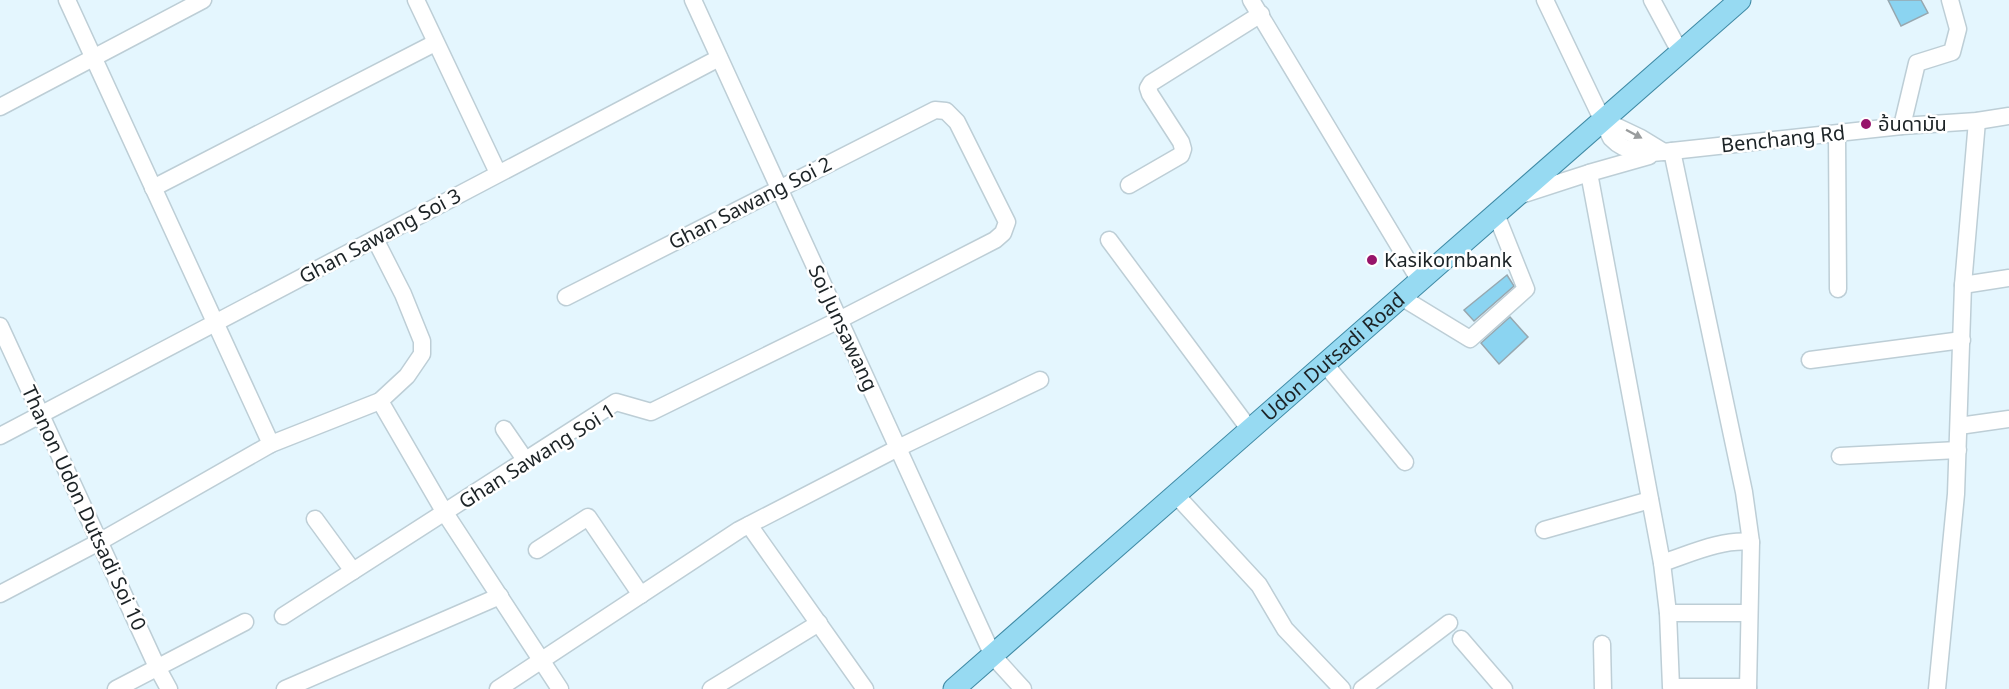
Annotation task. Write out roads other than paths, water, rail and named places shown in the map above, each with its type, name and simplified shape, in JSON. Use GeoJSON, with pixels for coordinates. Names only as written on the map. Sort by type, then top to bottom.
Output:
{"type":"FeatureCollection","features":[{"type":"Feature","properties":{"kind":"main road","name":"Udon Dutsadi Road"},"geometry":{"type":"LineString","coordinates":[[954,689],[1740,0]]}},
{"type":"Feature","properties":{"kind":"street"},"geometry":{"type":"LineString","coordinates":[[67,0],[271,444]]}},
{"type":"Feature","properties":{"kind":"street"},"geometry":{"type":"LineString","coordinates":[[0,107],[203,0]]}},
{"type":"Feature","properties":{"kind":"street"},"geometry":{"type":"LineString","coordinates":[[416,0],[498,174]]}},
{"type":"Feature","properties":{"kind":"street","name":"Soi Junsawang"},"geometry":{"type":"LineString","coordinates":[[693,0],[993,656],[1023,689]]}},
{"type":"Feature","properties":{"kind":"street"},"geometry":{"type":"LineString","coordinates":[[1251,0],[1420,281]]}},
{"type":"Feature","properties":{"kind":"street","name":"Benchang Rd"},"geometry":{"type":"LineString","coordinates":[[1545,0],[1611,138],[1620,145],[1640,153],[2009,116]]}},
{"type":"Feature","properties":{"kind":"street"},"geometry":{"type":"LineString","coordinates":[[1652,0],[1680,52]]}},
{"type":"Feature","properties":{"kind":"street"},"geometry":{"type":"LineString","coordinates":[[1902,126],[1917,63],[1952,52],[1958,29],[1950,0]]}},
{"type":"Feature","properties":{"kind":"street"},"geometry":{"type":"LineString","coordinates":[[1129,185],[1181,155],[1183,149],[1181,142],[1150,94],[1148,88],[1151,83],[1261,15]]}},
{"type":"Feature","properties":{"kind":"street"},"geometry":{"type":"LineString","coordinates":[[153,188],[435,42]]}},
{"type":"Feature","properties":{"kind":"street","name":"Ghan Sawang Soi 3"},"geometry":{"type":"LineString","coordinates":[[0,436],[719,58]]}},
{"type":"Feature","properties":{"kind":"street","name":"Ghan Sawang Soi 2"},"geometry":{"type":"LineString","coordinates":[[566,297],[935,110],[945,111],[957,122],[1007,222],[1003,233],[995,240]]}},
{"type":"Feature","properties":{"kind":"street"},"geometry":{"type":"LineString","coordinates":[[1938,689],[1956,495],[1963,285],[1977,121]]}},
{"type":"Feature","properties":{"kind":"street"},"geometry":{"type":"LineString","coordinates":[[1837,134],[1838,289]]}},
{"type":"Feature","properties":{"kind":"street"},"geometry":{"type":"LineString","coordinates":[[1589,172],[1662,563],[1668,613],[1671,687],[1748,688],[1751,542],[1744,492],[1668,152]]}},
{"type":"Feature","properties":{"kind":"street","name":"Benchang Rd"},"geometry":{"type":"LineString","coordinates":[[1515,197],[1589,172],[1668,152]]}},
{"type":"Feature","properties":{"kind":"street"},"geometry":{"type":"LineString","coordinates":[[1401,297],[1470,339],[1526,289],[1496,214]]}},
{"type":"Feature","properties":{"kind":"street"},"geometry":{"type":"LineString","coordinates":[[0,594],[99,542],[271,444],[380,401],[415,366],[422,354],[423,341],[403,294],[375,239]]}},
{"type":"Feature","properties":{"kind":"street","name":"Ghan Sawang Soi 1"},"geometry":{"type":"LineString","coordinates":[[283,616],[616,402],[651,412],[995,240]]}},
{"type":"Feature","properties":{"kind":"street"},"geometry":{"type":"LineString","coordinates":[[1109,240],[1250,430]]}},
{"type":"Feature","properties":{"kind":"street"},"geometry":{"type":"LineString","coordinates":[[1963,285],[2009,278]]}},
{"type":"Feature","properties":{"kind":"street","name":"Thanon Udon Dutsadi Soi 10"},"geometry":{"type":"LineString","coordinates":[[0,326],[169,689]]}},
{"type":"Feature","properties":{"kind":"street"},"geometry":{"type":"LineString","coordinates":[[1810,360],[1962,339]]}},
{"type":"Feature","properties":{"kind":"street"},"geometry":{"type":"LineString","coordinates":[[1325,364],[1405,462]]}},
{"type":"Feature","properties":{"kind":"street"},"geometry":{"type":"LineString","coordinates":[[498,689],[749,525],[898,448],[1040,380]]}},
{"type":"Feature","properties":{"kind":"street"},"geometry":{"type":"LineString","coordinates":[[380,401],[445,513],[560,689]]}},
{"type":"Feature","properties":{"kind":"street"},"geometry":{"type":"LineString","coordinates":[[1959,426],[2009,419]]}},
{"type":"Feature","properties":{"kind":"street"},"geometry":{"type":"LineString","coordinates":[[504,429],[526,461]]}},
{"type":"Feature","properties":{"kind":"street"},"geometry":{"type":"LineString","coordinates":[[1840,456],[1958,450]]}},
{"type":"Feature","properties":{"kind":"street"},"geometry":{"type":"LineString","coordinates":[[1176,495],[1259,585],[1285,629],[1342,689]]}},
{"type":"Feature","properties":{"kind":"street"},"geometry":{"type":"LineString","coordinates":[[1544,530],[1650,500]]}},
{"type":"Feature","properties":{"kind":"street"},"geometry":{"type":"LineString","coordinates":[[537,550],[588,517],[641,595]]}},
{"type":"Feature","properties":{"kind":"street"},"geometry":{"type":"LineString","coordinates":[[315,519],[353,571]]}},
{"type":"Feature","properties":{"kind":"street"},"geometry":{"type":"LineString","coordinates":[[749,525],[865,689]]}},
{"type":"Feature","properties":{"kind":"street"},"geometry":{"type":"LineString","coordinates":[[1662,563],[1718,545],[1738,541],[1751,542]]}},
{"type":"Feature","properties":{"kind":"street"},"geometry":{"type":"LineString","coordinates":[[285,689],[500,596]]}},
{"type":"Feature","properties":{"kind":"street"},"geometry":{"type":"LineString","coordinates":[[1668,613],[1749,613]]}},
{"type":"Feature","properties":{"kind":"street"},"geometry":{"type":"LineString","coordinates":[[116,689],[245,622]]}},
{"type":"Feature","properties":{"kind":"street"},"geometry":{"type":"LineString","coordinates":[[1362,689],[1449,622]]}},
{"type":"Feature","properties":{"kind":"street"},"geometry":{"type":"LineString","coordinates":[[711,689],[819,623]]}},
{"type":"Feature","properties":{"kind":"street"},"geometry":{"type":"LineString","coordinates":[[1461,639],[1504,689]]}},
{"type":"Feature","properties":{"kind":"street"},"geometry":{"type":"LineString","coordinates":[[1602,644],[1603,689]]}},
{"type":"Feature","properties":{"kind":"place","name":"อ้นดามัน"},"geometry":{"type":"Point","coordinates":[1866,124]}},
{"type":"Feature","properties":{"kind":"place","name":"Kasikornbank"},"geometry":{"type":"Point","coordinates":[1372,260]}}]}
